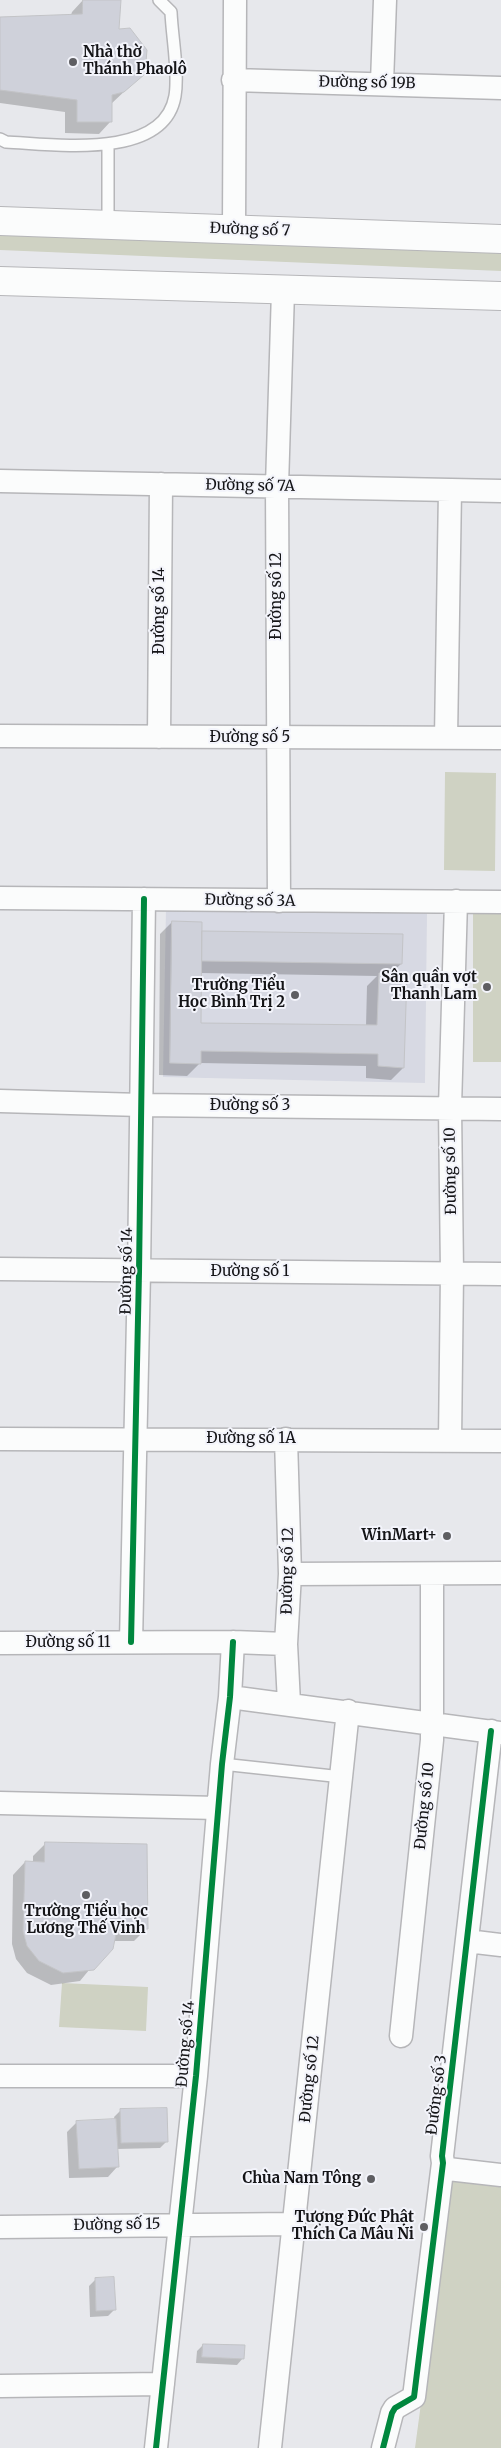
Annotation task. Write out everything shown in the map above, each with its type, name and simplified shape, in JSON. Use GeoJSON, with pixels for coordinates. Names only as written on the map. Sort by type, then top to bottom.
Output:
{"type":"FeatureCollection","features":[{"type":"Feature","properties":{"kind":"main road","name":"Đường số 7"},"geometry":{"type":"LineString","coordinates":[[0,221],[501,239]]}},
{"type":"Feature","properties":{"kind":"main road"},"geometry":{"type":"LineString","coordinates":[[0,281],[283,291],[501,296]]}},
{"type":"Feature","properties":{"kind":"street"},"geometry":{"type":"LineString","coordinates":[[234,0],[234,229]]}},
{"type":"Feature","properties":{"kind":"street"},"geometry":{"type":"LineString","coordinates":[[382,83],[385,0]]}},
{"type":"Feature","properties":{"kind":"street","name":"Đường số 19B"},"geometry":{"type":"LineString","coordinates":[[233,80],[501,88]]}},
{"type":"Feature","properties":{"kind":"street","name":"Đường số 12"},"geometry":{"type":"LineString","coordinates":[[279,901],[277,486],[283,291]]}},
{"type":"Feature","properties":{"kind":"street","name":"Đường số 7A"},"geometry":{"type":"LineString","coordinates":[[0,481],[501,490]]}},
{"type":"Feature","properties":{"kind":"street","name":"Đường số 14"},"geometry":{"type":"LineString","coordinates":[[159,737],[161,484]]}},
{"type":"Feature","properties":{"kind":"street"},"geometry":{"type":"LineString","coordinates":[[446,738],[450,490]]}},
{"type":"Feature","properties":{"kind":"street","name":"Đường số 5"},"geometry":{"type":"LineString","coordinates":[[0,736],[501,738]]}},
{"type":"Feature","properties":{"kind":"street","name":"Đường số 3A"},"geometry":{"type":"LineString","coordinates":[[0,898],[501,902]]}},
{"type":"Feature","properties":{"kind":"street","name":"Đường số 14"},"geometry":{"type":"LineString","coordinates":[[131,1642],[139,1272],[144,899]]}},
{"type":"Feature","properties":{"kind":"street","name":"Đường số 10"},"geometry":{"type":"LineString","coordinates":[[450,1441],[452,1273],[450,1107],[456,901]]}},
{"type":"Feature","properties":{"kind":"street","name":"Đường số 3"},"geometry":{"type":"LineString","coordinates":[[0,1101],[141,1106],[450,1107],[501,1109]]}},
{"type":"Feature","properties":{"kind":"street","name":"Đường số 1"},"geometry":{"type":"LineString","coordinates":[[0,1269],[139,1272],[501,1274]]}},
{"type":"Feature","properties":{"kind":"street","name":"Đường số 1A"},"geometry":{"type":"LineString","coordinates":[[0,1439],[501,1441]]}},
{"type":"Feature","properties":{"kind":"street","name":"Đường số 12"},"geometry":{"type":"LineString","coordinates":[[286,1439],[290,1574],[286,1644],[289,1703]]}},
{"type":"Feature","properties":{"kind":"street"},"geometry":{"type":"LineString","coordinates":[[290,1574],[501,1573]]}},
{"type":"Feature","properties":{"kind":"street","name":"Đường số 10"},"geometry":{"type":"LineString","coordinates":[[401,2036],[432,1722],[432,1574]]}},
{"type":"Feature","properties":{"kind":"street","name":"Đường số 14"},"geometry":{"type":"LineString","coordinates":[[156,2448],[196,2076],[218,1808],[230,1697],[233,1642]]}},
{"type":"Feature","properties":{"kind":"street","name":"Đường số 11"},"geometry":{"type":"LineString","coordinates":[[0,1643],[233,1642],[286,1644]]}},
{"type":"Feature","properties":{"kind":"street"},"geometry":{"type":"LineString","coordinates":[[230,1697],[289,1703],[496,1732]]}},
{"type":"Feature","properties":{"kind":"street","name":"Đường số 12"},"geometry":{"type":"LineString","coordinates":[[270,2448],[348,1711]]}},
{"type":"Feature","properties":{"kind":"street","name":"Đường số 3"},"geometry":{"type":"LineString","coordinates":[[383,2448],[395,2408],[414,2397],[443,2163],[442,2156],[467,1941],[496,1732]]}},
{"type":"Feature","properties":{"kind":"street"},"geometry":{"type":"LineString","coordinates":[[0,1803],[218,1808]]}},
{"type":"Feature","properties":{"kind":"street"},"geometry":{"type":"LineString","coordinates":[[467,1941],[501,1945]]}},
{"type":"Feature","properties":{"kind":"street"},"geometry":{"type":"LineString","coordinates":[[0,2076],[196,2076]]}},
{"type":"Feature","properties":{"kind":"street"},"geometry":{"type":"LineString","coordinates":[[443,2163],[448,2169],[501,2175]]}},
{"type":"Feature","properties":{"kind":"street","name":"Đường số 15"},"geometry":{"type":"LineString","coordinates":[[0,2227],[294,2224]]}},
{"type":"Feature","properties":{"kind":"street"},"geometry":{"type":"LineString","coordinates":[[0,2386],[163,2384]]}},
{"type":"Feature","properties":{"kind":"lane"},"geometry":{"type":"LineString","coordinates":[[0,139],[6,142],[108,145],[141,136],[168,117],[175,96],[171,12],[159,0]]}},
{"type":"Feature","properties":{"kind":"lane"},"geometry":{"type":"LineString","coordinates":[[108,145],[108,226]]}},
{"type":"Feature","properties":{"kind":"lane"},"geometry":{"type":"LineString","coordinates":[[222,1764],[342,1776]]}},
{"type":"Feature","properties":{"kind":"shaded area"},"geometry":{"type":"Polygon","coordinates":[[[0,229],[501,250],[501,271],[0,250],[0,229]]]}},
{"type":"Feature","properties":{"kind":"shaded area"},"geometry":{"type":"Polygon","coordinates":[[[445,772],[496,773],[495,871],[444,870],[445,772]]]}},
{"type":"Feature","properties":{"kind":"shaded area","name":"Trường Tiểu Học Bình Trị 2"},"geometry":{"type":"Polygon","coordinates":[[[166,907],[427,913],[425,1083],[163,1077],[166,907]]]}},
{"type":"Feature","properties":{"kind":"shaded area","name":"Sân quần vợt Thanh Lam"},"geometry":{"type":"Polygon","coordinates":[[[473,911],[501,912],[501,1062],[473,1062],[473,911]]]}},
{"type":"Feature","properties":{"kind":"shaded area"},"geometry":{"type":"Polygon","coordinates":[[[62,1983],[148,1987],[146,2031],[59,2027],[62,1983]]]}},
{"type":"Feature","properties":{"kind":"shaded area"},"geometry":{"type":"Polygon","coordinates":[[[451,2179],[501,2185],[501,2448],[415,2448],[451,2179]]]}},
{"type":"Feature","properties":{"kind":"building","name":"Nhà thờ Thánh Phaolô"},"geometry":{"type":"Polygon","coordinates":[[[83,0],[121,0],[119,29],[130,28],[147,50],[145,74],[124,92],[112,95],[112,122],[77,122],[77,100],[0,90],[0,17],[82,14],[83,0]]]}},
{"type":"Feature","properties":{"kind":"building"},"geometry":{"type":"Polygon","coordinates":[[[172,921],[202,922],[201,1023],[377,1025],[379,973],[407,973],[404,1068],[378,1066],[378,1054],[201,1051],[201,1064],[170,1063],[172,921]]]}},
{"type":"Feature","properties":{"kind":"building"},"geometry":{"type":"Polygon","coordinates":[[[202,931],[403,934],[402,964],[202,961],[202,931]]]}},
{"type":"Feature","properties":{"kind":"building","name":"Trường Tiểu học Lương Thế Vinh"},"geometry":{"type":"Polygon","coordinates":[[[45,1842],[147,1844],[148,1929],[117,1929],[113,1949],[94,1970],[63,1973],[39,1961],[27,1946],[23,1931],[25,1861],[44,1862],[45,1842]]]}},
{"type":"Feature","properties":{"kind":"building"},"geometry":{"type":"Polygon","coordinates":[[[167,2108],[168,2142],[121,2143],[120,2109],[167,2108]]]}},
{"type":"Feature","properties":{"kind":"building"},"geometry":{"type":"Polygon","coordinates":[[[116,2119],[119,2167],[79,2169],[76,2121],[116,2119]]]}},
{"type":"Feature","properties":{"kind":"building"},"geometry":{"type":"Polygon","coordinates":[[[114,2277],[116,2310],[96,2311],[95,2278],[114,2277]]]}},
{"type":"Feature","properties":{"kind":"building"},"geometry":{"type":"Polygon","coordinates":[[[203,2344],[245,2345],[244,2359],[202,2357],[203,2344]]]}},
{"type":"Feature","properties":{"kind":"cycle path"},"geometry":{"type":"LineString","coordinates":[[131,1642],[139,1272],[144,899]]}},
{"type":"Feature","properties":{"kind":"cycle path"},"geometry":{"type":"LineString","coordinates":[[156,2448],[196,2076],[222,1764],[230,1697],[233,1642]]}},
{"type":"Feature","properties":{"kind":"cycle path"},"geometry":{"type":"LineString","coordinates":[[383,2448],[395,2408],[414,2397],[443,2163],[442,2156],[491,1731]]}},
{"type":"Feature","properties":{"kind":"place","name":"Nhà thờ Thánh Phaolô"},"geometry":{"type":"Point","coordinates":[73,62]}},
{"type":"Feature","properties":{"kind":"place","name":"Sân quần vợt Thanh Lam"},"geometry":{"type":"Point","coordinates":[487,987]}},
{"type":"Feature","properties":{"kind":"place","name":"Trường Tiểu Học Bình Trị 2"},"geometry":{"type":"Point","coordinates":[295,995]}},
{"type":"Feature","properties":{"kind":"place","name":"WinMart+"},"geometry":{"type":"Point","coordinates":[447,1536]}},
{"type":"Feature","properties":{"kind":"place","name":"Trường Tiểu học Lương Thế Vinh"},"geometry":{"type":"Point","coordinates":[86,1895]}},
{"type":"Feature","properties":{"kind":"place","name":"Chùa Nam Tông"},"geometry":{"type":"Point","coordinates":[371,2179]}},
{"type":"Feature","properties":{"kind":"place","name":"Tượng Đức Phật Thích Ca Mâu Ni"},"geometry":{"type":"Point","coordinates":[424,2227]}}]}
